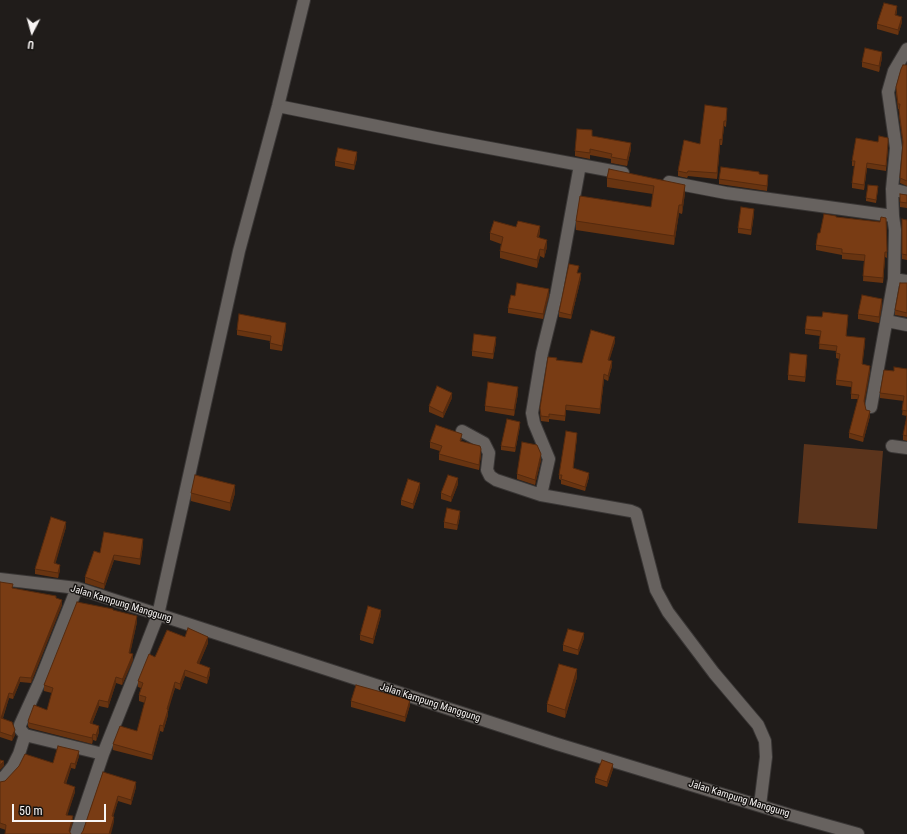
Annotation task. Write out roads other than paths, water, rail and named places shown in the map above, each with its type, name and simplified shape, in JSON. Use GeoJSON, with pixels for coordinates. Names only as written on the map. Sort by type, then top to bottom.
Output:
{"type":"FeatureCollection","features":[{"type":"Feature","properties":{"kind":"street"},"geometry":{"type":"LineString","coordinates":[[76,834],[102,754],[158,614],[239,251],[278,106],[304,0]]}},
{"type":"Feature","properties":{"kind":"street"},"geometry":{"type":"LineString","coordinates":[[871,407],[894,279],[895,230],[892,188],[896,148],[888,92],[894,71],[907,49]]}},
{"type":"Feature","properties":{"kind":"street"},"geometry":{"type":"LineString","coordinates":[[278,106],[633,175]]}},
{"type":"Feature","properties":{"kind":"street"},"geometry":{"type":"LineString","coordinates":[[541,495],[549,459],[534,423],[532,413],[542,353],[556,296],[580,165]]}},
{"type":"Feature","properties":{"kind":"street"},"geometry":{"type":"LineString","coordinates":[[661,180],[726,193],[893,216]]}},
{"type":"Feature","properties":{"kind":"street"},"geometry":{"type":"LineString","coordinates":[[892,188],[907,193]]}},
{"type":"Feature","properties":{"kind":"street"},"geometry":{"type":"LineString","coordinates":[[894,279],[907,281]]}},
{"type":"Feature","properties":{"kind":"street"},"geometry":{"type":"LineString","coordinates":[[887,320],[907,325]]}},
{"type":"Feature","properties":{"kind":"street"},"geometry":{"type":"LineString","coordinates":[[462,431],[484,443],[489,453],[487,470],[490,476],[496,480],[541,495],[636,513],[656,590],[668,612],[714,673],[758,725],[765,741],[766,757],[760,805]]}},
{"type":"Feature","properties":{"kind":"street"},"geometry":{"type":"LineString","coordinates":[[892,446],[907,448]]}},
{"type":"Feature","properties":{"kind":"street","name":"Jalan Kampung Manggung"},"geometry":{"type":"LineString","coordinates":[[0,579],[77,588],[557,744],[790,815],[858,834]]}},
{"type":"Feature","properties":{"kind":"street"},"geometry":{"type":"LineString","coordinates":[[77,588],[20,725],[21,731],[25,734],[102,754]]}},
{"type":"Feature","properties":{"kind":"street"},"geometry":{"type":"LineString","coordinates":[[0,780],[13,766],[19,754],[25,734]]}}]}
